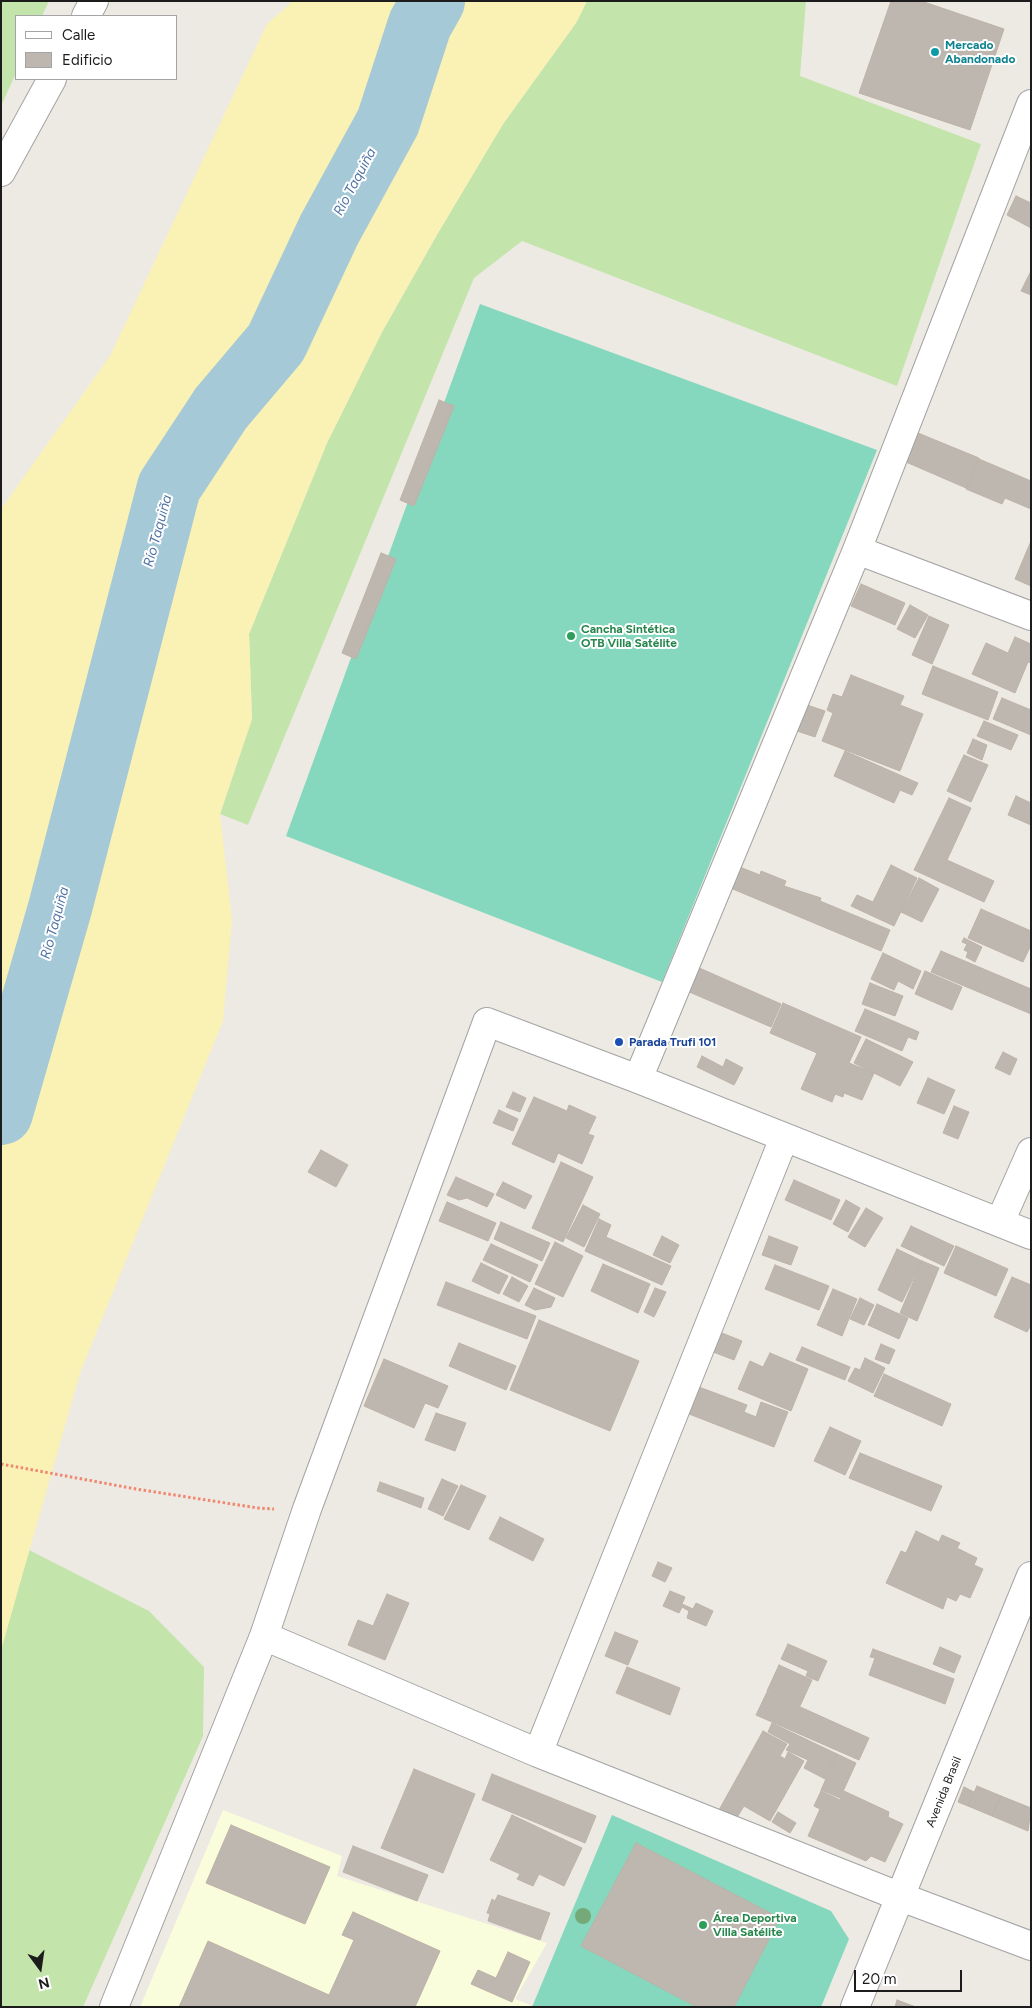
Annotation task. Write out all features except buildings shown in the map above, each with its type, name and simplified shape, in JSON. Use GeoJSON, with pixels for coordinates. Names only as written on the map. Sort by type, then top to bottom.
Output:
{"type":"FeatureCollection","features":[{"type":"Feature","properties":{"kind":"street"},"geometry":{"type":"LineString","coordinates":[[87,15],[94,1]]}},
{"type":"Feature","properties":{"kind":"street"},"geometry":{"type":"LineString","coordinates":[[1,172],[51,80]]}},
{"type":"Feature","properties":{"kind":"street"},"geometry":{"type":"LineString","coordinates":[[638,1079],[857,550],[1031,104]]}},
{"type":"Feature","properties":{"kind":"street"},"geometry":{"type":"LineString","coordinates":[[857,550],[1031,616]]}},
{"type":"Feature","properties":{"kind":"street"},"geometry":{"type":"LineString","coordinates":[[114,2007],[264,1636],[308,1509],[487,1022],[638,1079],[1031,1235]]}},
{"type":"Feature","properties":{"kind":"street"},"geometry":{"type":"LineString","coordinates":[[538,1753],[784,1138]]}},
{"type":"Feature","properties":{"kind":"street"},"geometry":{"type":"LineString","coordinates":[[1000,1222],[1031,1152]]}},
{"type":"Feature","properties":{"kind":"street","name":"Avenida Brasil"},"geometry":{"type":"LineString","coordinates":[[855,2007],[1031,1576]]}},
{"type":"Feature","properties":{"kind":"street"},"geometry":{"type":"LineString","coordinates":[[264,1636],[538,1753],[901,1897],[1031,1946]]}},
{"type":"Feature","properties":{"kind":"path"},"geometry":{"type":"LineString","coordinates":[[1,1464],[136,1489],[258,1508],[308,1509]]}},
{"type":"Feature","properties":{"kind":"shaded area"},"geometry":{"type":"Polygon","coordinates":[[[223,1810],[342,1856],[337,1876],[547,1943],[515,1999],[535,2007],[140,2007],[223,1810]]]}},
{"type":"Feature","properties":{"kind":"green space"},"geometry":{"type":"Polygon","coordinates":[[[1,1],[49,1],[42,15],[15,15],[15,75],[1,106],[1,1]]]}},
{"type":"Feature","properties":{"kind":"green space"},"geometry":{"type":"Polygon","coordinates":[[[587,1],[806,1],[800,76],[981,144],[897,386],[522,241],[474,278],[248,825],[220,814],[252,719],[249,634],[327,443],[382,332],[438,233],[503,124],[576,23],[587,1]]]}},
{"type":"Feature","properties":{"kind":"green space","name":"Cancha Sintética OTB Villa Satélite"},"geometry":{"type":"Polygon","coordinates":[[[480,304],[877,450],[662,982],[286,836],[480,304]]]}},
{"type":"Feature","properties":{"kind":"green space"},"geometry":{"type":"Polygon","coordinates":[[[29,1550],[149,1611],[204,1667],[203,1736],[83,2007],[1,2007],[1,1650],[29,1550]]]}},
{"type":"Feature","properties":{"kind":"green space","name":"Área Deportiva Villa Satélite"},"geometry":{"type":"Polygon","coordinates":[[[612,1815],[831,1911],[849,1939],[821,2007],[532,2007],[612,1815]]]}},
{"type":"Feature","properties":{"kind":"sand"},"geometry":{"type":"Polygon","coordinates":[[[293,1],[587,1],[576,23],[503,124],[382,332],[327,443],[249,634],[252,719],[220,814],[232,920],[223,1021],[80,1373],[1,1650],[1,509],[110,356],[267,24],[293,1]]]}},
{"type":"Feature","properties":{"kind":"waterway","name":"Río Taquiña"},"geometry":{"type":"LineString","coordinates":[[1,1113],[60,908],[169,487],[221,408],[276,343],[329,230],[388,122],[420,24],[433,1]]}},
{"type":"Feature","properties":{"kind":"place","name":"Mercado Abandonado"},"geometry":{"type":"Point","coordinates":[935,52]}},
{"type":"Feature","properties":{"kind":"place","name":"Cancha Sintética OTB Villa Satélite"},"geometry":{"type":"Point","coordinates":[571,636]}},
{"type":"Feature","properties":{"kind":"place","name":"Parada Trufi 101"},"geometry":{"type":"Point","coordinates":[619,1042]}},
{"type":"Feature","properties":{"kind":"place","name":"Área Deportiva Villa Satélite"},"geometry":{"type":"Point","coordinates":[703,1925]}}]}
